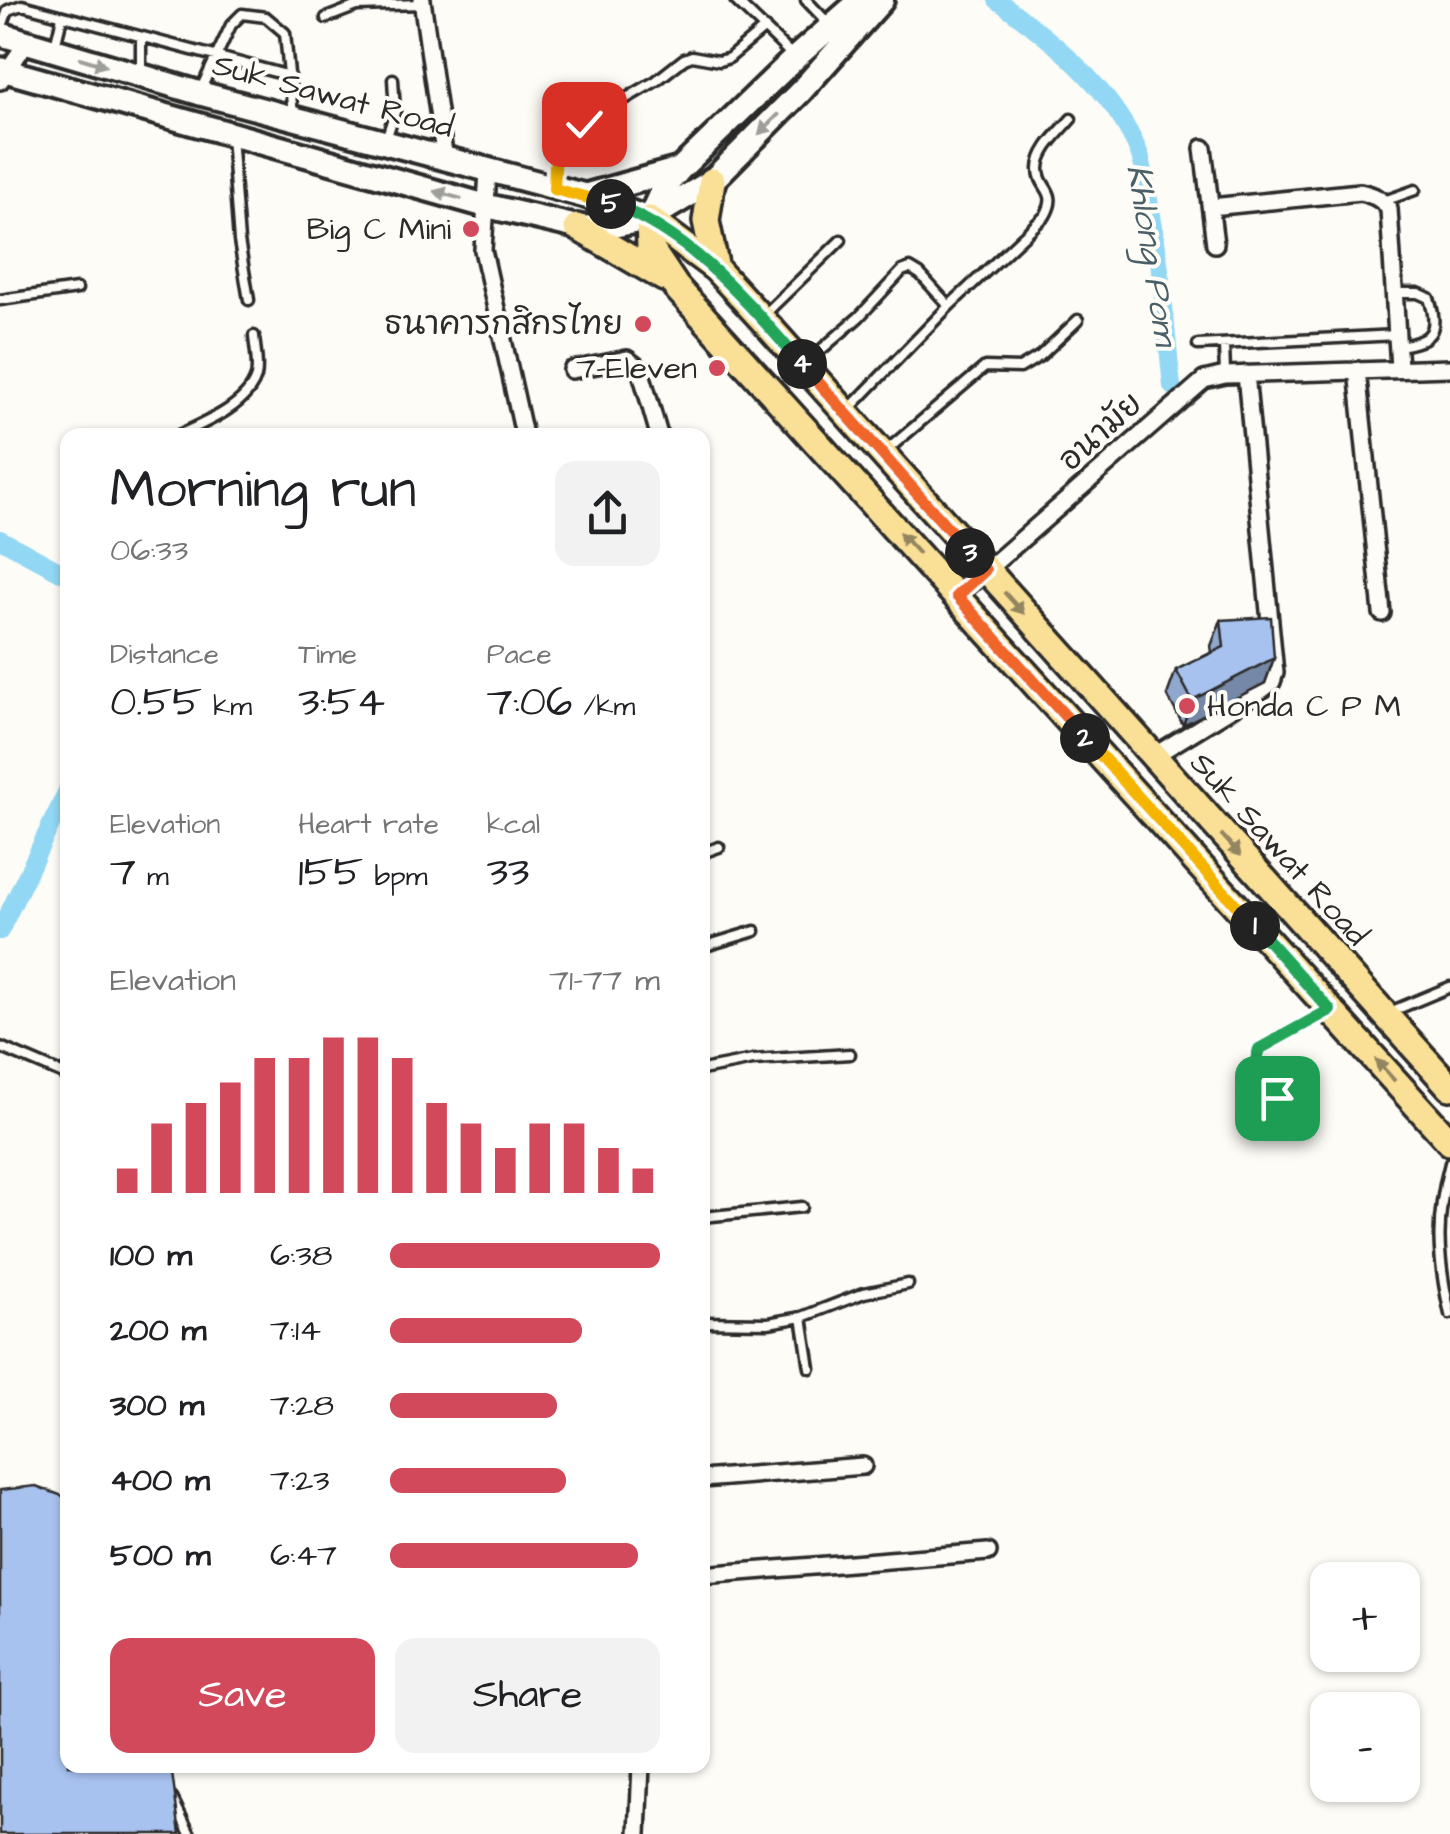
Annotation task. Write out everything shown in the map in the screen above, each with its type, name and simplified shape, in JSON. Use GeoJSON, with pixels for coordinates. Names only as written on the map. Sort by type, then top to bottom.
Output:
{"type":"FeatureCollection","features":[{"type":"Feature","properties":{"kind":"main road"},"geometry":{"type":"LineString","coordinates":[[862,0],[788,65],[662,190],[649,219],[650,248],[676,286],[1450,1142]]}},
{"type":"Feature","properties":{"kind":"main road","name":"Suk Sawat Road"},"geometry":{"type":"LineString","coordinates":[[2,74],[484,205],[577,227],[624,226],[649,219],[712,181],[801,91],[882,0]]}},
{"type":"Feature","properties":{"kind":"main road","name":"Suk Sawat Road"},"geometry":{"type":"LineString","coordinates":[[0,33],[199,93],[584,195],[649,219],[716,269],[1450,1087]]}},
{"type":"Feature","properties":{"kind":"main road"},"geometry":{"type":"LineString","coordinates":[[788,65],[801,91]]}},
{"type":"Feature","properties":{"kind":"main road"},"geometry":{"type":"LineString","coordinates":[[584,195],[680,169]]}},
{"type":"Feature","properties":{"kind":"main road"},"geometry":{"type":"LineString","coordinates":[[712,181],[706,221],[716,269]]}},
{"type":"Feature","properties":{"kind":"main road"},"geometry":{"type":"LineString","coordinates":[[577,227],[639,260],[676,286]]}},
{"type":"Feature","properties":{"kind":"street"},"geometry":{"type":"LineString","coordinates":[[422,2],[444,160]]}},
{"type":"Feature","properties":{"kind":"street"},"geometry":{"type":"LineString","coordinates":[[2,74],[27,42]]}},
{"type":"Feature","properties":{"kind":"street"},"geometry":{"type":"LineString","coordinates":[[1203,148],[1215,244]]}},
{"type":"Feature","properties":{"kind":"street"},"geometry":{"type":"LineString","coordinates":[[488,172],[482,250],[522,428]]}},
{"type":"Feature","properties":{"kind":"street"},"geometry":{"type":"LineString","coordinates":[[1211,207],[1360,192],[1384,202],[1389,210],[1399,368]]}},
{"type":"Feature","properties":{"kind":"street"},"geometry":{"type":"LineString","coordinates":[[572,370],[627,359],[634,362],[640,369],[657,428]]}},
{"type":"Feature","properties":{"kind":"street","name":"อนามัย"},"geometry":{"type":"LineString","coordinates":[[957,596],[1204,380],[1225,375],[1450,368]]}},
{"type":"Feature","properties":{"kind":"street"},"geometry":{"type":"LineString","coordinates":[[1357,370],[1382,613]]}},
{"type":"Feature","properties":{"kind":"street"},"geometry":{"type":"LineString","coordinates":[[1152,757],[1263,690],[1275,673],[1246,374]]}},
{"type":"Feature","properties":{"kind":"street"},"geometry":{"type":"LineString","coordinates":[[710,1478],[864,1466]]}},
{"type":"Feature","properties":{"kind":"street"},"geometry":{"type":"LineString","coordinates":[[710,1574],[988,1552]]}},
{"type":"Feature","properties":{"kind":"street"},"geometry":{"type":"LineString","coordinates":[[638,1834],[641,1773]]}},
{"type":"Feature","properties":{"kind":"lane"},"geometry":{"type":"LineString","coordinates":[[199,93],[230,25],[242,14],[244,0]]}},
{"type":"Feature","properties":{"kind":"lane"},"geometry":{"type":"LineString","coordinates":[[734,0],[764,28],[788,65]]}},
{"type":"Feature","properties":{"kind":"lane"},"geometry":{"type":"LineString","coordinates":[[806,0],[831,26]]}},
{"type":"Feature","properties":{"kind":"lane"},"geometry":{"type":"LineString","coordinates":[[326,18],[357,6],[422,2]]}},
{"type":"Feature","properties":{"kind":"lane"},"geometry":{"type":"LineString","coordinates":[[0,33],[13,6],[290,76]]}},
{"type":"Feature","properties":{"kind":"lane"},"geometry":{"type":"LineString","coordinates":[[242,14],[266,17],[285,32],[294,119]]}},
{"type":"Feature","properties":{"kind":"lane"},"geometry":{"type":"LineString","coordinates":[[54,51],[62,17]]}},
{"type":"Feature","properties":{"kind":"lane"},"geometry":{"type":"LineString","coordinates":[[554,189],[556,152],[563,136],[656,81],[684,59],[729,58],[764,28]]}},
{"type":"Feature","properties":{"kind":"lane"},"geometry":{"type":"LineString","coordinates":[[140,38],[142,77]]}},
{"type":"Feature","properties":{"kind":"lane"},"geometry":{"type":"LineString","coordinates":[[384,144],[395,112],[393,79]]}},
{"type":"Feature","properties":{"kind":"lane"},"geometry":{"type":"LineString","coordinates":[[845,413],[948,306],[1044,216],[1051,204],[1039,169],[1042,154],[1071,118]]}},
{"type":"Feature","properties":{"kind":"lane"},"geometry":{"type":"LineString","coordinates":[[230,134],[248,300]]}},
{"type":"Feature","properties":{"kind":"lane"},"geometry":{"type":"LineString","coordinates":[[1384,202],[1415,190]]}},
{"type":"Feature","properties":{"kind":"lane"},"geometry":{"type":"LineString","coordinates":[[761,318],[841,240]]}},
{"type":"Feature","properties":{"kind":"lane"},"geometry":{"type":"LineString","coordinates":[[803,365],[910,268],[948,306]]}},
{"type":"Feature","properties":{"kind":"lane"},"geometry":{"type":"LineString","coordinates":[[0,300],[77,290]]}},
{"type":"Feature","properties":{"kind":"lane"},"geometry":{"type":"LineString","coordinates":[[1198,345],[1397,340],[1420,343],[1432,333],[1435,316],[1429,298],[1418,292],[1394,293]]}},
{"type":"Feature","properties":{"kind":"lane"},"geometry":{"type":"LineString","coordinates":[[882,454],[986,367],[1020,368],[1040,356],[1078,320]]}},
{"type":"Feature","properties":{"kind":"lane"},"geometry":{"type":"LineString","coordinates":[[194,428],[251,388],[258,372],[254,336]]}},
{"type":"Feature","properties":{"kind":"lane"},"geometry":{"type":"LineString","coordinates":[[1224,344],[1225,375]]}},
{"type":"Feature","properties":{"kind":"lane"},"geometry":{"type":"LineString","coordinates":[[710,850],[719,847]]}},
{"type":"Feature","properties":{"kind":"lane"},"geometry":{"type":"LineString","coordinates":[[710,945],[755,931]]}},
{"type":"Feature","properties":{"kind":"lane"},"geometry":{"type":"LineString","coordinates":[[1385,1014],[1450,987]]}},
{"type":"Feature","properties":{"kind":"lane"},"geometry":{"type":"LineString","coordinates":[[1306,1127],[1262,1083],[1254,1067],[1255,1058],[1270,1041],[1330,1010]]}},
{"type":"Feature","properties":{"kind":"lane"},"geometry":{"type":"LineString","coordinates":[[0,1047],[60,1073]]}},
{"type":"Feature","properties":{"kind":"lane"},"geometry":{"type":"LineString","coordinates":[[710,1068],[753,1060],[850,1054]]}},
{"type":"Feature","properties":{"kind":"lane"},"geometry":{"type":"LineString","coordinates":[[1450,1163],[1439,1202],[1440,1272],[1450,1314]]}},
{"type":"Feature","properties":{"kind":"lane"},"geometry":{"type":"LineString","coordinates":[[710,1216],[802,1207]]}},
{"type":"Feature","properties":{"kind":"lane"},"geometry":{"type":"LineString","coordinates":[[710,1322],[768,1323],[802,1317],[864,1294],[908,1284]]}},
{"type":"Feature","properties":{"kind":"lane"},"geometry":{"type":"LineString","coordinates":[[802,1317],[810,1368]]}},
{"type":"Feature","properties":{"kind":"lane"},"geometry":{"type":"LineString","coordinates":[[169,1792],[190,1834]]}},
{"type":"Feature","properties":{"kind":"building"},"geometry":{"type":"Polygon","coordinates":[[[1271,617],[1274,658],[1192,700],[1176,670],[1224,647],[1221,620],[1271,617]]]}},
{"type":"Feature","properties":{"kind":"building"},"geometry":{"type":"Polygon","coordinates":[[[36,1486],[60,1495],[60,1773],[172,1773],[180,1834],[0,1834],[0,1490],[36,1486]]]}},
{"type":"Feature","properties":{"kind":"waterway","name":"Khlong Pom"},"geometry":{"type":"LineString","coordinates":[[997,0],[1058,48],[1095,85],[1112,105],[1138,150],[1156,242],[1172,386]]}},
{"type":"Feature","properties":{"kind":"waterway"},"geometry":{"type":"LineString","coordinates":[[0,539],[60,572]]}},
{"type":"Feature","properties":{"kind":"waterway"},"geometry":{"type":"LineString","coordinates":[[0,931],[60,806]]}},
{"type":"Feature","properties":{"kind":"place","name":"Big C Mini"},"geometry":{"type":"Point","coordinates":[471,229]}},
{"type":"Feature","properties":{"kind":"place","name":"ธนาคารกสิกรไทย"},"geometry":{"type":"Point","coordinates":[643,324]}},
{"type":"Feature","properties":{"kind":"place","name":"7-Eleven"},"geometry":{"type":"Point","coordinates":[717,368]}},
{"type":"Feature","properties":{"kind":"place","name":"Honda C P M"},"geometry":{"type":"Point","coordinates":[1187,706]}},
{"type":"Feature","properties":{"kind":"route"},"geometry":{"type":"LineString","coordinates":[[584,124],[563,136],[556,152],[554,189],[610,203],[649,219],[716,269],[985,570],[957,596],[1330,1010],[1259,1049],[1254,1067],[1262,1083],[1277,1098]]}}]}
